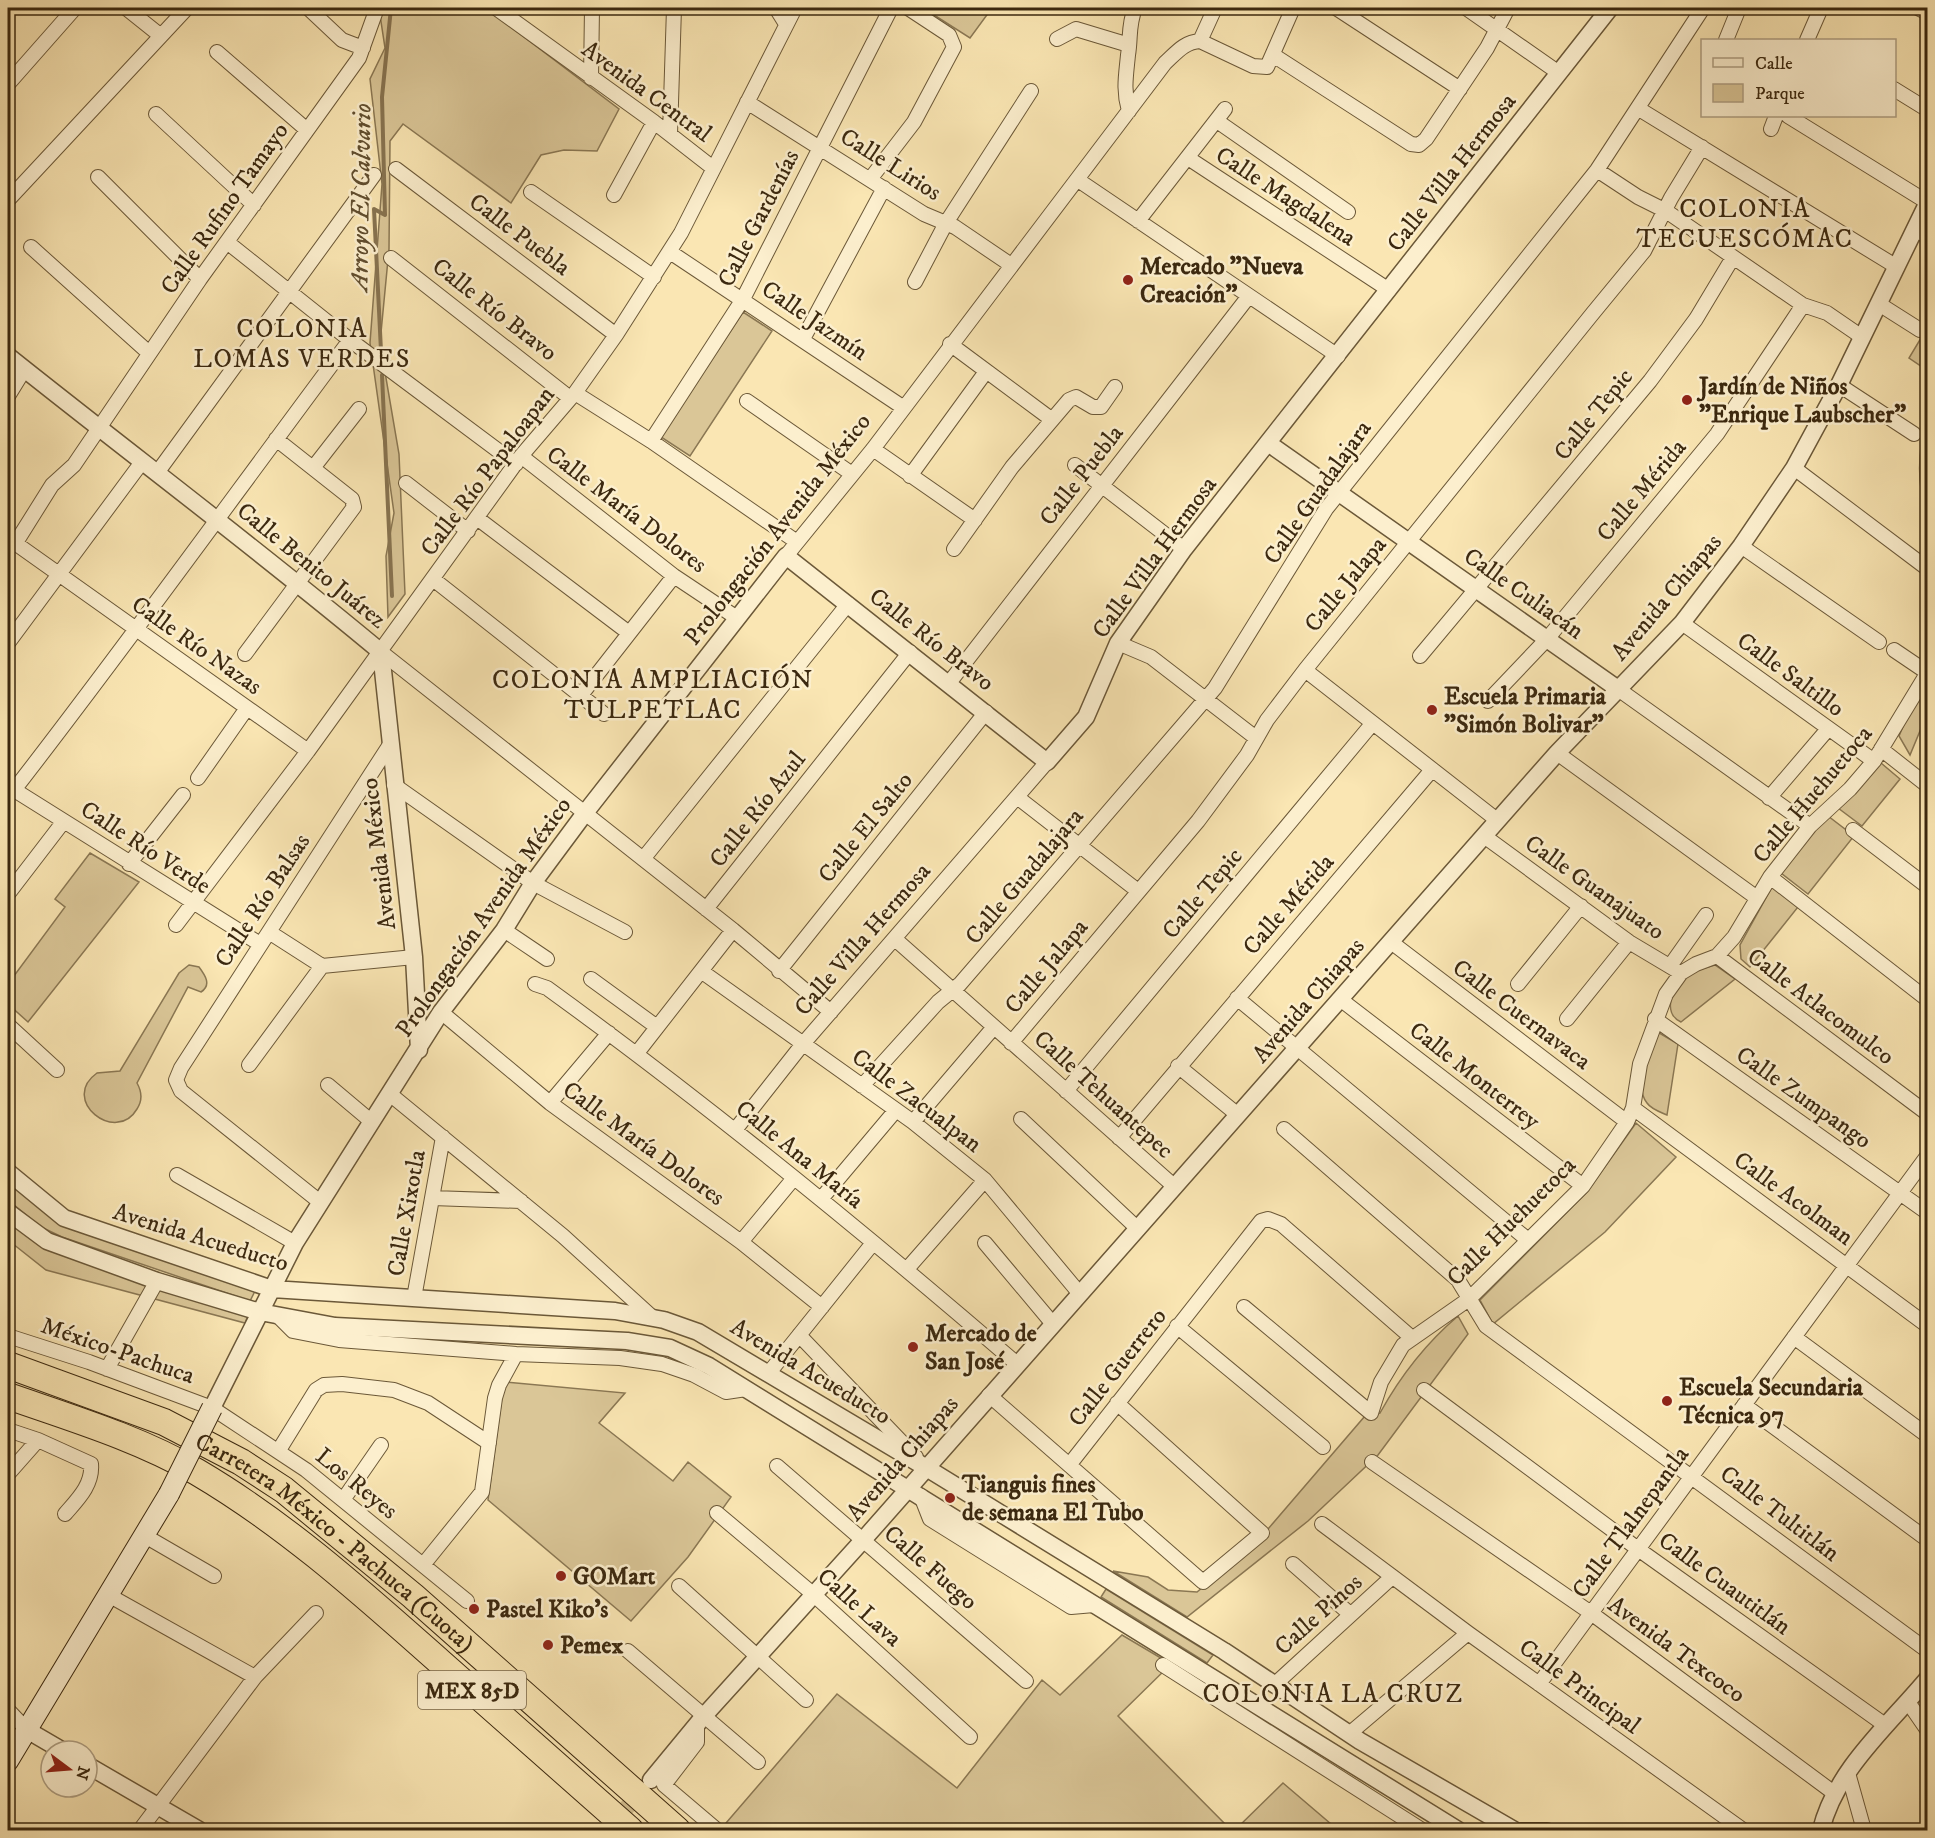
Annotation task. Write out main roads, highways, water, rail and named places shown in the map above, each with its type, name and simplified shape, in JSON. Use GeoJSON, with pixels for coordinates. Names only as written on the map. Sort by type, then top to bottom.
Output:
{"type":"FeatureCollection","features":[{"type":"Feature","properties":{"kind":"highway","name":"Carretera México - Pachuca (Cuota)"},"geometry":{"type":"LineString","coordinates":[[8,1365],[164,1422],[242,1462],[284,1490],[413,1596],[677,1830]]}},
{"type":"Feature","properties":{"kind":"highway","name":"Carretera México - Pachuca (Cuota)"},"geometry":{"type":"LineString","coordinates":[[8,1396],[114,1434],[163,1456],[195,1471],[255,1508],[300,1541],[368,1597],[630,1830]]}},
{"type":"Feature","properties":{"kind":"main road"},"geometry":{"type":"LineString","coordinates":[[8,1761],[145,1536],[212,1408]]}},
{"type":"Feature","properties":{"kind":"waterway","name":"Arroyo El Calvario"},"geometry":{"type":"LineString","coordinates":[[381,351],[374,209],[385,215],[382,97],[391,8]]}},
{"type":"Feature","properties":{"kind":"waterway","name":"Arroyo El Calvario"},"geometry":{"type":"LineString","coordinates":[[382,375],[392,596]]}},
{"type":"Feature","properties":{"kind":"tunnel"},"geometry":{"type":"LineString","coordinates":[[607,1830],[644,1788]]}},
{"type":"Feature","properties":{"kind":"place","name":"Mercado \"Nueva Creación\""},"geometry":{"type":"Point","coordinates":[1128,280]}},
{"type":"Feature","properties":{"kind":"place","name":"Jardín de Niños \"Enrique Laubscher\""},"geometry":{"type":"Point","coordinates":[1687,400]}},
{"type":"Feature","properties":{"kind":"place","name":"Escuela Primaria \"Simón Bolivar\""},"geometry":{"type":"Point","coordinates":[1432,710]}},
{"type":"Feature","properties":{"kind":"place","name":"Mercado de San José"},"geometry":{"type":"Point","coordinates":[913,1347]}},
{"type":"Feature","properties":{"kind":"place","name":"Escuela Secundaria Técnica 97"},"geometry":{"type":"Point","coordinates":[1667,1401]}},
{"type":"Feature","properties":{"kind":"place","name":"Tianguis fines de semana El Tubo"},"geometry":{"type":"Point","coordinates":[950,1498]}},
{"type":"Feature","properties":{"kind":"place","name":"GOMart"},"geometry":{"type":"Point","coordinates":[561,1576]}},
{"type":"Feature","properties":{"kind":"place","name":"Pastel Kiko's"},"geometry":{"type":"Point","coordinates":[474,1609]}},
{"type":"Feature","properties":{"kind":"place","name":"Pemex"},"geometry":{"type":"Point","coordinates":[548,1645]}},
{"type":"Feature","properties":{"kind":"district","name":"COLONIA TECUESCÓMAC"},"geometry":{"type":"Point","coordinates":[1745,223]}},
{"type":"Feature","properties":{"kind":"district","name":"COLONIA LOMAS VERDES"},"geometry":{"type":"Point","coordinates":[302,343]}},
{"type":"Feature","properties":{"kind":"district","name":"COLONIA AMPLIACIÓN TULPETLAC"},"geometry":{"type":"Point","coordinates":[653,694]}},
{"type":"Feature","properties":{"kind":"district","name":"COLONIA LA CRUZ"},"geometry":{"type":"Point","coordinates":[1333,1693]}}]}
